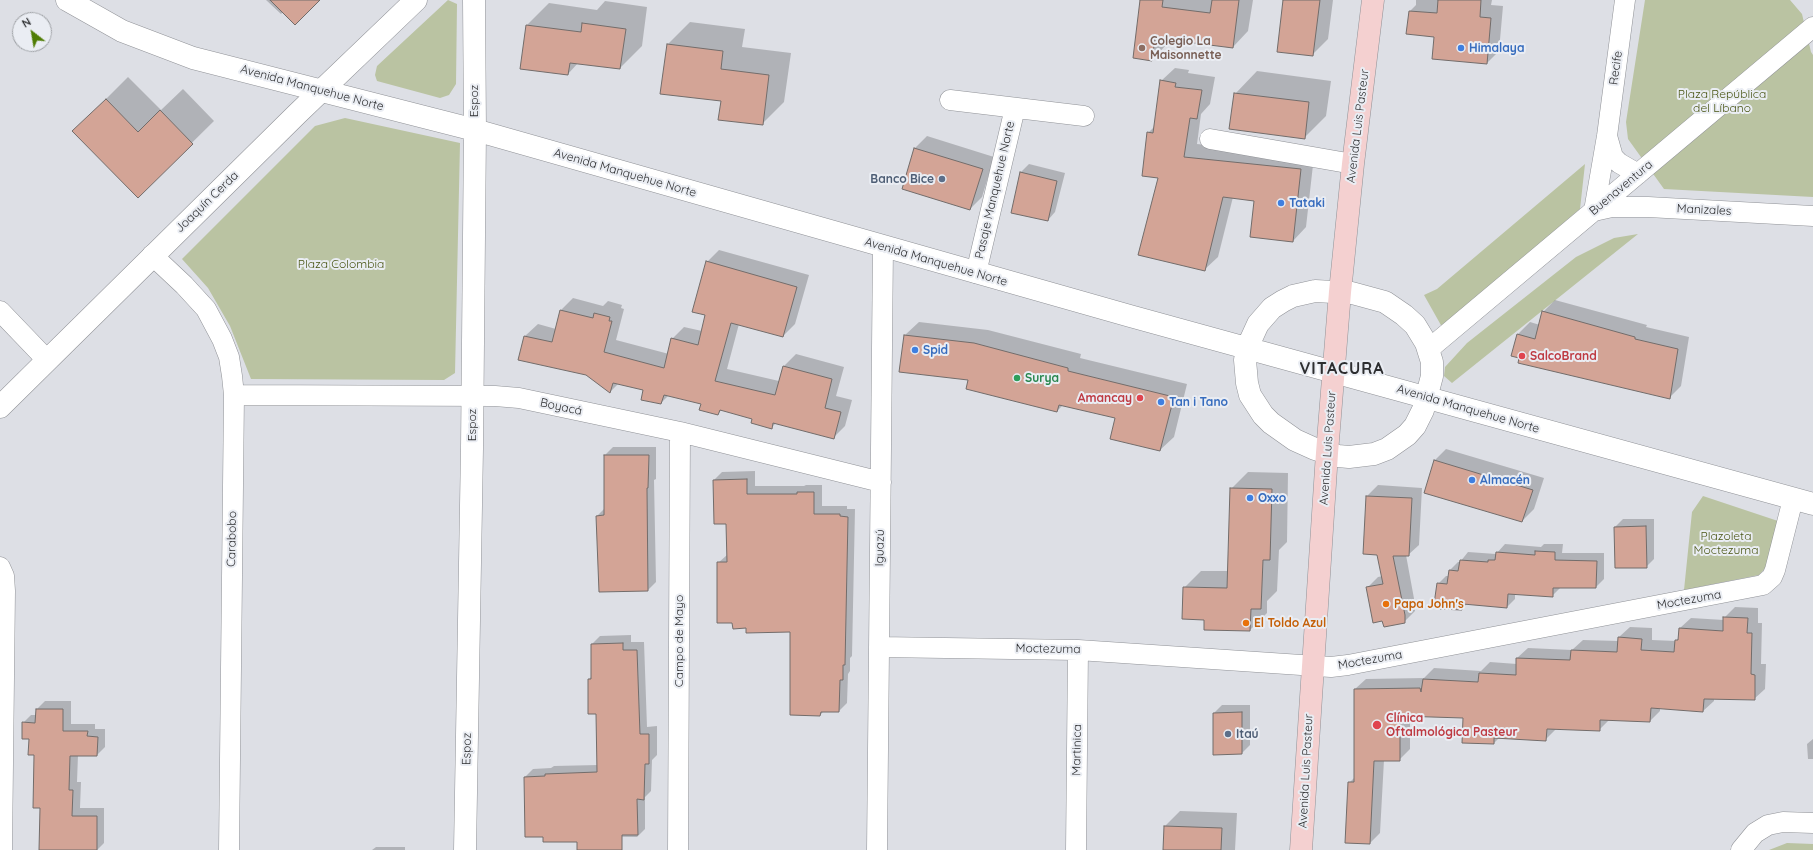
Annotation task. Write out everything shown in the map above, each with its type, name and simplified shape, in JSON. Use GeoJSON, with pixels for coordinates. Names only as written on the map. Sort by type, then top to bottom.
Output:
{"type":"FeatureCollection","features":[{"type":"Feature","properties":{"kind":"main road","name":"Avenida Luis Pasteur"},"geometry":{"type":"LineString","coordinates":[[1301,850],[1312,665],[1333,372],[1353,164],[1373,0]]}},
{"type":"Feature","properties":{"kind":"street","name":"Avenida Manquehue Norte"},"geometry":{"type":"LineString","coordinates":[[68,0],[122,31],[193,58],[475,130],[883,247],[1803,502]]}},
{"type":"Feature","properties":{"kind":"street","name":"Joaquín Cerda"},"geometry":{"type":"LineString","coordinates":[[0,407],[152,255],[320,91],[416,0]]}},
{"type":"Feature","properties":{"kind":"street","name":"Espoz"},"geometry":{"type":"LineString","coordinates":[[465,850],[475,130],[474,0]]}},
{"type":"Feature","properties":{"kind":"street","name":"Recife"},"geometry":{"type":"LineString","coordinates":[[1594,211],[1607,136],[1625,0]]}},
{"type":"Feature","properties":{"kind":"street","name":"Buenaventura"},"geometry":{"type":"LineString","coordinates":[[1429,349],[1813,27]]}},
{"type":"Feature","properties":{"kind":"street","name":"Pasaje Manquehue Norte"},"geometry":{"type":"LineString","coordinates":[[950,100],[1084,116]]}},
{"type":"Feature","properties":{"kind":"street","name":"Pasaje Manquehue Norte"},"geometry":{"type":"LineString","coordinates":[[976,273],[1015,108]]}},
{"type":"Feature","properties":{"kind":"street","name":"Recife"},"geometry":{"type":"LineString","coordinates":[[1607,136],[1613,157],[1619,163],[1638,174]]}},
{"type":"Feature","properties":{"kind":"street"},"geometry":{"type":"LineString","coordinates":[[1210,139],[1353,164]]}},
{"type":"Feature","properties":{"kind":"street","name":"Manizales"},"geometry":{"type":"LineString","coordinates":[[1594,211],[1612,207],[1648,207],[1813,216]]}},
{"type":"Feature","properties":{"kind":"street","name":"Iguazú"},"geometry":{"type":"LineString","coordinates":[[877,850],[883,247]]}},
{"type":"Feature","properties":{"kind":"street","name":"Carabobo"},"geometry":{"type":"LineString","coordinates":[[152,255],[195,297],[215,324],[229,357],[234,395],[229,850]]}},
{"type":"Feature","properties":{"kind":"street"},"geometry":{"type":"LineString","coordinates":[[1315,291],[1340,292],[1372,298],[1394,308],[1415,325],[1429,349],[1432,362],[1432,376],[1424,410],[1415,426],[1407,435],[1387,449],[1361,456],[1338,456],[1327,453],[1294,440],[1280,430],[1262,415],[1250,395],[1245,371],[1247,348],[1263,317],[1283,301],[1293,296],[1315,291]]}},
{"type":"Feature","properties":{"kind":"street"},"geometry":{"type":"LineString","coordinates":[[0,311],[47,360]]}},
{"type":"Feature","properties":{"kind":"street","name":"Boyacá"},"geometry":{"type":"LineString","coordinates":[[234,395],[472,396],[519,398],[680,432],[881,482]]}},
{"type":"Feature","properties":{"kind":"street","name":"Campo de Mayo"},"geometry":{"type":"LineString","coordinates":[[678,850],[680,432]]}},
{"type":"Feature","properties":{"kind":"street","name":"Moctezuma"},"geometry":{"type":"LineString","coordinates":[[879,647],[1078,650],[1312,665],[1348,665],[1762,585],[1772,577],[1803,502]]}},
{"type":"Feature","properties":{"kind":"street"},"geometry":{"type":"LineString","coordinates":[[0,567],[4,576],[5,591],[2,850]]}},
{"type":"Feature","properties":{"kind":"street","name":"Martinica"},"geometry":{"type":"LineString","coordinates":[[1076,850],[1078,650]]}},
{"type":"Feature","properties":{"kind":"street"},"geometry":{"type":"LineString","coordinates":[[1742,850],[1755,833],[1768,825],[1783,822],[1813,823]]}},
{"type":"Feature","properties":{"kind":"green space"},"geometry":{"type":"Polygon","coordinates":[[[448,0],[457,4],[456,84],[449,95],[440,98],[377,81],[375,75],[377,66],[448,0]]]}},
{"type":"Feature","properties":{"kind":"green space","name":"Plaza República del Líbano"},"geometry":{"type":"Polygon","coordinates":[[[1645,0],[1790,0],[1802,14],[1813,55],[1813,197],[1664,189],[1628,139],[1626,122],[1645,0]]]}},
{"type":"Feature","properties":{"kind":"green space","name":"Plaza Colombia"},"geometry":{"type":"Polygon","coordinates":[[[345,118],[460,143],[455,373],[444,380],[251,379],[230,326],[208,288],[182,259],[315,126],[345,118]]]}},
{"type":"Feature","properties":{"kind":"green space"},"geometry":{"type":"Polygon","coordinates":[[[1585,164],[1580,209],[1442,327],[1424,295],[1437,289],[1585,164]]]}},
{"type":"Feature","properties":{"kind":"green space"},"geometry":{"type":"Polygon","coordinates":[[[1638,234],[1452,383],[1444,376],[1445,367],[1467,343],[1576,257],[1614,238],[1638,234]]]}},
{"type":"Feature","properties":{"kind":"green space","name":"Plazoleta Moctezuma"},"geometry":{"type":"Polygon","coordinates":[[[1703,496],[1778,521],[1767,566],[1759,575],[1684,590],[1692,512],[1703,496]]]}},
{"type":"Feature","properties":{"kind":"green space"},"geometry":{"type":"Polygon","coordinates":[[[1787,843],[1813,844],[1813,850],[1769,850],[1787,843]]]}},
{"type":"Feature","properties":{"kind":"building"},"geometry":{"type":"Polygon","coordinates":[[[270,0],[320,0],[295,25],[270,0]]]}},
{"type":"Feature","properties":{"kind":"building"},"geometry":{"type":"Polygon","coordinates":[[[1140,0],[1163,0],[1162,7],[1210,13],[1212,0],[1239,0],[1233,48],[1155,38],[1152,61],[1133,58],[1140,0]]]}},
{"type":"Feature","properties":{"kind":"building"},"geometry":{"type":"Polygon","coordinates":[[[1283,0],[1320,0],[1313,56],[1277,52],[1283,0]]]}},
{"type":"Feature","properties":{"kind":"building","name":"Himalaya"},"geometry":{"type":"Polygon","coordinates":[[[1438,0],[1481,0],[1480,17],[1491,18],[1487,64],[1432,59],[1434,37],[1406,34],[1409,11],[1437,13],[1438,0]]]}},
{"type":"Feature","properties":{"kind":"building"},"geometry":{"type":"Polygon","coordinates":[[[582,23],[626,29],[620,69],[570,63],[568,75],[520,69],[526,25],[581,32],[582,23]]]}},
{"type":"Feature","properties":{"kind":"building"},"geometry":{"type":"Polygon","coordinates":[[[667,44],[723,51],[721,69],[769,75],[763,125],[718,120],[721,101],[660,94],[667,44]]]}},
{"type":"Feature","properties":{"kind":"building"},"geometry":{"type":"Polygon","coordinates":[[[1160,80],[1176,83],[1175,87],[1202,90],[1197,119],[1190,118],[1184,157],[1301,169],[1293,242],[1250,237],[1254,201],[1223,197],[1205,271],[1138,255],[1158,178],[1142,176],[1147,132],[1153,133],[1160,80]]]}},
{"type":"Feature","properties":{"kind":"building"},"geometry":{"type":"Polygon","coordinates":[[[1234,93],[1309,102],[1305,139],[1229,129],[1234,93]]]}},
{"type":"Feature","properties":{"kind":"building"},"geometry":{"type":"Polygon","coordinates":[[[106,99],[138,132],[160,110],[193,144],[138,198],[72,131],[106,99]]]}},
{"type":"Feature","properties":{"kind":"building","name":"Banco Bice"},"geometry":{"type":"Polygon","coordinates":[[[914,148],[983,169],[970,210],[902,189],[914,148]]]}},
{"type":"Feature","properties":{"kind":"building"},"geometry":{"type":"Polygon","coordinates":[[[1020,172],[1057,181],[1048,221],[1011,213],[1020,172]]]}},
{"type":"Feature","properties":{"kind":"building"},"geometry":{"type":"Polygon","coordinates":[[[706,261],[797,287],[783,337],[731,323],[715,381],[775,395],[783,366],[832,379],[825,408],[841,412],[834,439],[773,423],[772,429],[751,423],[752,419],[720,410],[718,415],[699,410],[701,404],[664,395],[661,404],[641,400],[643,390],[613,383],[610,393],[586,375],[518,360],[524,336],[552,342],[560,310],[593,318],[594,313],[610,317],[609,321],[612,321],[604,352],[664,368],[671,338],[698,345],[705,315],[692,312],[706,261]]]}},
{"type":"Feature","properties":{"kind":"building"},"geometry":{"type":"Polygon","coordinates":[[[1542,311],[1635,337],[1635,339],[1678,349],[1670,399],[1518,363],[1519,358],[1511,356],[1517,334],[1535,339],[1542,311]]]}},
{"type":"Feature","properties":{"kind":"building"},"geometry":{"type":"Polygon","coordinates":[[[904,335],[974,343],[1068,368],[1068,371],[1174,397],[1160,451],[1110,439],[1115,418],[1059,405],[1057,412],[966,389],[968,380],[899,372],[904,335]]]}},
{"type":"Feature","properties":{"kind":"building"},"geometry":{"type":"Polygon","coordinates":[[[604,455],[649,455],[647,488],[648,591],[599,592],[596,516],[604,515],[604,455]]]}},
{"type":"Feature","properties":{"kind":"building"},"geometry":{"type":"Polygon","coordinates":[[[1434,460],[1533,490],[1522,522],[1424,493],[1434,460]]]}},
{"type":"Feature","properties":{"kind":"building"},"geometry":{"type":"Polygon","coordinates":[[[747,479],[747,494],[797,494],[797,492],[814,492],[814,514],[840,514],[840,516],[848,517],[845,665],[843,665],[843,680],[840,680],[839,712],[821,712],[820,716],[790,715],[790,632],[746,633],[746,628],[733,629],[732,623],[717,623],[717,562],[727,562],[726,524],[714,524],[713,480],[747,479]]]}},
{"type":"Feature","properties":{"kind":"building"},"geometry":{"type":"Polygon","coordinates":[[[1230,488],[1272,489],[1270,560],[1263,560],[1261,609],[1251,609],[1250,631],[1204,630],[1204,620],[1182,619],[1183,587],[1227,588],[1230,488]]]}},
{"type":"Feature","properties":{"kind":"building"},"geometry":{"type":"Polygon","coordinates":[[[1366,496],[1412,498],[1409,556],[1393,556],[1405,615],[1405,623],[1384,627],[1382,621],[1373,623],[1366,587],[1383,584],[1377,555],[1363,554],[1366,496]]]}},
{"type":"Feature","properties":{"kind":"building"},"geometry":{"type":"Polygon","coordinates":[[[1646,526],[1647,568],[1615,568],[1614,527],[1646,526]]]}},
{"type":"Feature","properties":{"kind":"building"},"geometry":{"type":"Polygon","coordinates":[[[1535,551],[1555,552],[1555,560],[1597,561],[1596,588],[1553,588],[1553,597],[1508,594],[1507,608],[1463,604],[1462,610],[1440,609],[1440,605],[1434,604],[1437,583],[1447,584],[1449,570],[1458,571],[1460,560],[1488,562],[1488,560],[1495,560],[1496,552],[1535,555],[1535,551]]]}},
{"type":"Feature","properties":{"kind":"building"},"geometry":{"type":"Polygon","coordinates":[[[1723,617],[1748,618],[1747,633],[1752,633],[1751,674],[1755,675],[1755,700],[1704,699],[1703,712],[1651,708],[1650,722],[1600,720],[1600,731],[1547,729],[1546,741],[1494,738],[1494,744],[1462,743],[1463,718],[1400,716],[1400,761],[1374,761],[1370,844],[1345,843],[1348,782],[1354,782],[1354,689],[1420,688],[1421,692],[1423,679],[1478,682],[1479,673],[1516,675],[1516,658],[1570,660],[1571,650],[1617,652],[1618,637],[1642,639],[1641,650],[1674,652],[1675,640],[1678,640],[1679,628],[1723,631],[1723,617]]]}},
{"type":"Feature","properties":{"kind":"building"},"geometry":{"type":"Polygon","coordinates":[[[623,643],[623,650],[637,650],[640,734],[649,734],[649,764],[645,764],[644,800],[637,799],[638,835],[622,835],[622,850],[577,850],[577,842],[543,842],[543,837],[525,837],[524,777],[545,776],[545,774],[597,772],[596,714],[588,714],[588,679],[591,679],[591,644],[623,643]]]}},
{"type":"Feature","properties":{"kind":"building"},"geometry":{"type":"Polygon","coordinates":[[[36,709],[63,709],[63,731],[88,731],[87,736],[98,737],[97,756],[70,756],[69,790],[73,790],[72,816],[97,816],[97,850],[39,850],[40,808],[33,808],[34,755],[28,755],[29,739],[22,739],[22,722],[35,723],[36,709]]]}},
{"type":"Feature","properties":{"kind":"building","name":"Itaú"},"geometry":{"type":"Polygon","coordinates":[[[1242,712],[1242,754],[1213,755],[1213,713],[1242,712]]]}},
{"type":"Feature","properties":{"kind":"building"},"geometry":{"type":"Polygon","coordinates":[[[1164,826],[1222,828],[1221,850],[1163,850],[1164,826]]]}},
{"type":"Feature","properties":{"kind":"place","name":"Colegio La Maisonnette"},"geometry":{"type":"Point","coordinates":[1142,48]}},
{"type":"Feature","properties":{"kind":"place","name":"Himalaya"},"geometry":{"type":"Point","coordinates":[1461,48]}},
{"type":"Feature","properties":{"kind":"place","name":"Banco Bice"},"geometry":{"type":"Point","coordinates":[942,179]}},
{"type":"Feature","properties":{"kind":"place","name":"Tataki"},"geometry":{"type":"Point","coordinates":[1281,203]}},
{"type":"Feature","properties":{"kind":"place","name":"Spid"},"geometry":{"type":"Point","coordinates":[915,350]}},
{"type":"Feature","properties":{"kind":"place","name":"SalcoBrand"},"geometry":{"type":"Point","coordinates":[1522,356]}},
{"type":"Feature","properties":{"kind":"place","name":"Surya"},"geometry":{"type":"Point","coordinates":[1017,378]}},
{"type":"Feature","properties":{"kind":"place","name":"Amancay"},"geometry":{"type":"Point","coordinates":[1140,398]}},
{"type":"Feature","properties":{"kind":"place","name":"Tan i Tano"},"geometry":{"type":"Point","coordinates":[1161,402]}},
{"type":"Feature","properties":{"kind":"place","name":"Almacén"},"geometry":{"type":"Point","coordinates":[1472,480]}},
{"type":"Feature","properties":{"kind":"place","name":"Oxxo"},"geometry":{"type":"Point","coordinates":[1250,498]}},
{"type":"Feature","properties":{"kind":"place","name":"Papa John's"},"geometry":{"type":"Point","coordinates":[1386,604]}},
{"type":"Feature","properties":{"kind":"place","name":"El Toldo Azul"},"geometry":{"type":"Point","coordinates":[1246,623]}},
{"type":"Feature","properties":{"kind":"place","name":"Clínica Oftalmológica Pasteur"},"geometry":{"type":"Point","coordinates":[1377,725]}},
{"type":"Feature","properties":{"kind":"place","name":"Itaú"},"geometry":{"type":"Point","coordinates":[1228,734]}},
{"type":"Feature","properties":{"kind":"district","name":"VITACURA"},"geometry":{"type":"Point","coordinates":[1342,369]}}]}
